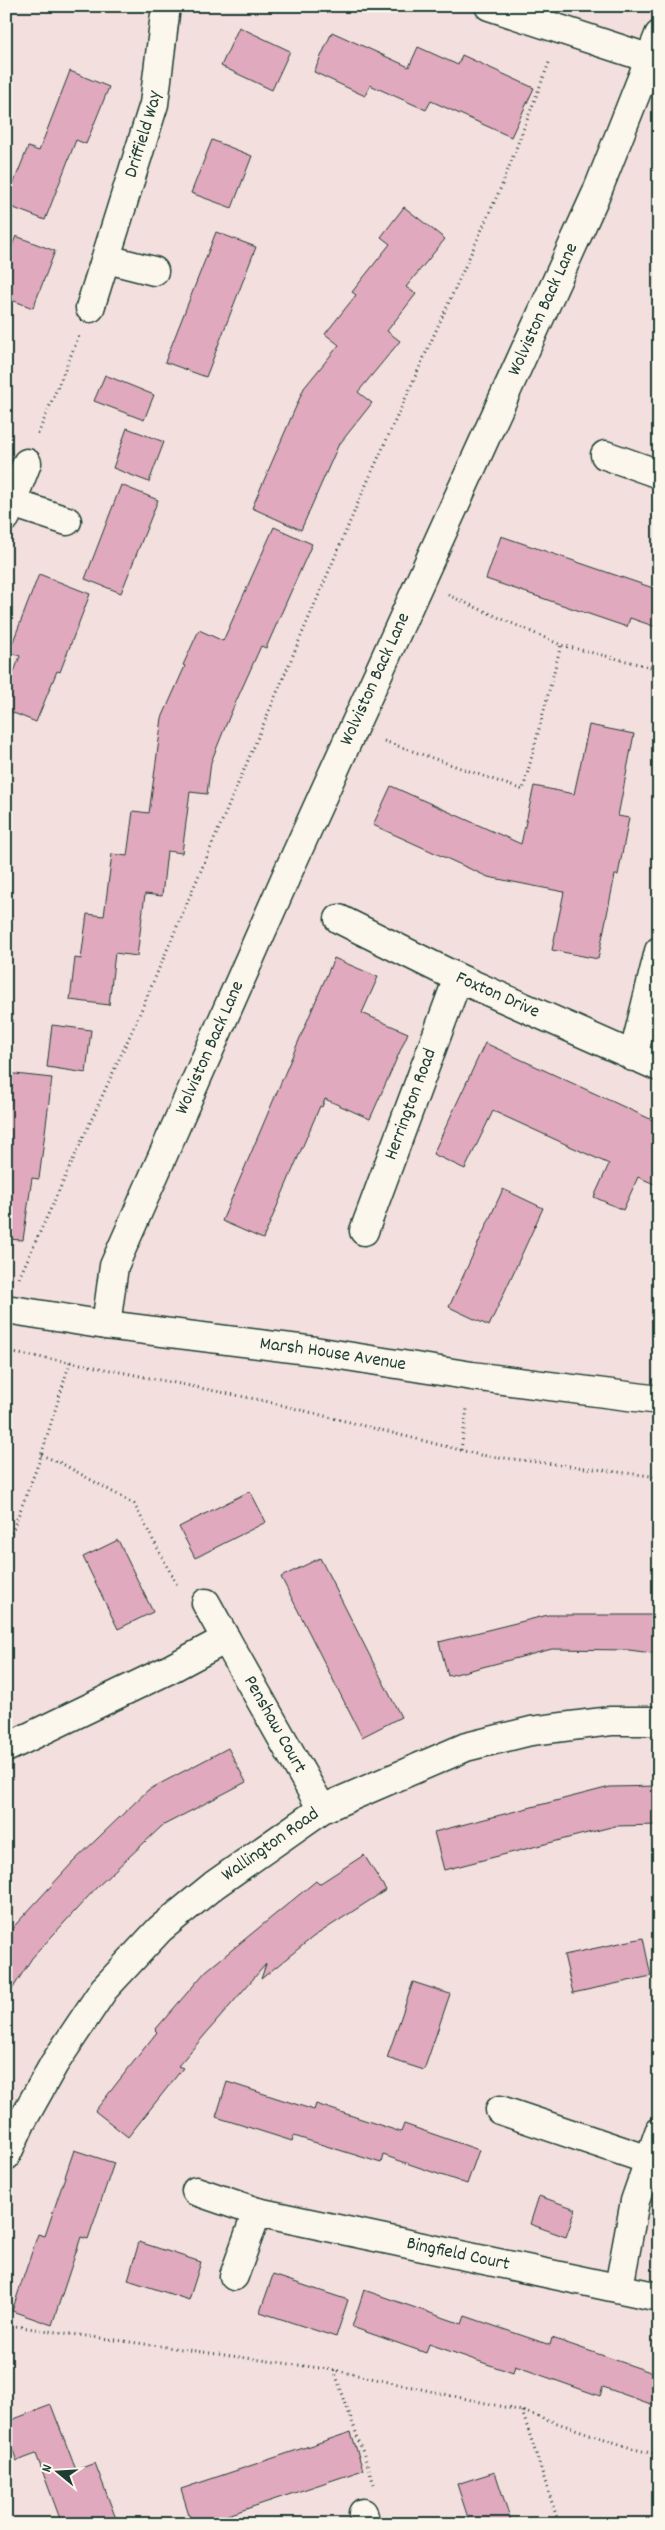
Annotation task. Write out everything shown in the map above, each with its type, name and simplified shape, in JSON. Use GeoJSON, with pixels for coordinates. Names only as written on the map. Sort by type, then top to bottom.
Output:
{"type":"FeatureCollection","features":[{"type":"Feature","properties":{"kind":"street","name":"Driffield Way"},"geometry":{"type":"LineString","coordinates":[[90,308],[107,259],[154,104],[166,6]]}},
{"type":"Feature","properties":{"kind":"street"},"geometry":{"type":"LineString","coordinates":[[489,6],[561,30],[655,47]]}},
{"type":"Feature","properties":{"kind":"street","name":"Wolviston Back Lane"},"geometry":{"type":"LineString","coordinates":[[106,1325],[114,1266],[352,730],[597,192],[655,47]]}},
{"type":"Feature","properties":{"kind":"street"},"geometry":{"type":"LineString","coordinates":[[107,259],[154,271]]}},
{"type":"Feature","properties":{"kind":"street"},"geometry":{"type":"LineString","coordinates":[[605,455],[659,474]]}},
{"type":"Feature","properties":{"kind":"street"},"geometry":{"type":"LineString","coordinates":[[27,463],[9,510],[67,521]]}},
{"type":"Feature","properties":{"kind":"street","name":"Foxton Drive"},"geometry":{"type":"LineString","coordinates":[[339,919],[458,978],[633,1058],[659,1067]]}},
{"type":"Feature","properties":{"kind":"street"},"geometry":{"type":"LineString","coordinates":[[633,1058],[659,951]]}},
{"type":"Feature","properties":{"kind":"street","name":"Herrington Road"},"geometry":{"type":"LineString","coordinates":[[364,1231],[458,978]]}},
{"type":"Feature","properties":{"kind":"street","name":"Marsh House Avenue"},"geometry":{"type":"LineString","coordinates":[[10,1310],[106,1325],[315,1351],[472,1376],[659,1400]]}},
{"type":"Feature","properties":{"kind":"street","name":"Penshaw Court"},"geometry":{"type":"LineString","coordinates":[[206,1603],[322,1810]]}},
{"type":"Feature","properties":{"kind":"street"},"geometry":{"type":"LineString","coordinates":[[6,1748],[168,1670],[226,1639]]}},
{"type":"Feature","properties":{"kind":"street","name":"Wallington Road"},"geometry":{"type":"LineString","coordinates":[[6,2156],[21,2123],[54,2064],[104,1990],[160,1929],[214,1885],[322,1810],[466,1748],[531,1732],[611,1721],[659,1721]]}},
{"type":"Feature","properties":{"kind":"street"},"geometry":{"type":"LineString","coordinates":[[500,2110],[649,2160]]}},
{"type":"Feature","properties":{"kind":"street"},"geometry":{"type":"LineString","coordinates":[[619,2287],[635,2201],[659,2132]]}},
{"type":"Feature","properties":{"kind":"street","name":"Bingfield Court"},"geometry":{"type":"LineString","coordinates":[[196,2191],[256,2212],[619,2287],[659,2297]]}},
{"type":"Feature","properties":{"kind":"street"},"geometry":{"type":"LineString","coordinates":[[234,2276],[256,2212]]}},
{"type":"Feature","properties":{"kind":"path"},"geometry":{"type":"LineString","coordinates":[[10,1310],[20,1274],[137,1020],[361,496],[502,185],[561,30]]}},
{"type":"Feature","properties":{"kind":"path"},"geometry":{"type":"LineString","coordinates":[[27,463],[90,308]]}},
{"type":"Feature","properties":{"kind":"path"},"geometry":{"type":"LineString","coordinates":[[420,582],[561,645],[659,669]]}},
{"type":"Feature","properties":{"kind":"path"},"geometry":{"type":"LineString","coordinates":[[352,730],[523,790],[561,645]]}},
{"type":"Feature","properties":{"kind":"path"},"geometry":{"type":"LineString","coordinates":[[6,1352],[70,1362],[264,1401],[480,1454],[659,1477]]}},
{"type":"Feature","properties":{"kind":"path"},"geometry":{"type":"LineString","coordinates":[[6,1547],[41,1455],[70,1362]]}},
{"type":"Feature","properties":{"kind":"path"},"geometry":{"type":"LineString","coordinates":[[41,1455],[61,1463],[134,1504],[189,1607],[206,1603]]}},
{"type":"Feature","properties":{"kind":"path"},"geometry":{"type":"LineString","coordinates":[[6,2325],[334,2370],[522,2411],[634,2449],[659,2455]]}},
{"type":"Feature","properties":{"kind":"path"},"geometry":{"type":"LineString","coordinates":[[334,2370],[380,2500],[365,2518]]}},
{"type":"Feature","properties":{"kind":"path"},"geometry":{"type":"LineString","coordinates":[[522,2411],[560,2524]]}},
{"type":"Feature","properties":{"kind":"building"},"geometry":{"type":"Polygon","coordinates":[[[239,27],[290,51],[272,90],[221,66],[239,27]]]}},
{"type":"Feature","properties":{"kind":"building"},"geometry":{"type":"Polygon","coordinates":[[[332,32],[409,67],[418,47],[458,65],[462,55],[534,88],[511,137],[431,101],[426,110],[370,85],[365,96],[314,72],[332,32]]]}},
{"type":"Feature","properties":{"kind":"building"},"geometry":{"type":"Polygon","coordinates":[[[70,71],[109,87],[86,144],[76,140],[45,220],[6,205],[6,202],[28,147],[39,151],[70,71]]]}},
{"type":"Feature","properties":{"kind":"building"},"geometry":{"type":"Polygon","coordinates":[[[212,140],[252,156],[232,208],[191,193],[212,140]]]}},
{"type":"Feature","properties":{"kind":"building"},"geometry":{"type":"Polygon","coordinates":[[[404,207],[445,239],[406,287],[416,294],[387,331],[400,341],[358,392],[372,403],[338,446],[301,530],[252,508],[304,388],[339,345],[325,334],[356,295],[352,292],[390,244],[381,237],[404,207]]]}},
{"type":"Feature","properties":{"kind":"building"},"geometry":{"type":"Polygon","coordinates":[[[216,232],[256,247],[206,377],[165,362],[216,232]]]}},
{"type":"Feature","properties":{"kind":"building"},"geometry":{"type":"Polygon","coordinates":[[[16,236],[55,251],[33,308],[6,298],[6,260],[16,236]]]}},
{"type":"Feature","properties":{"kind":"building"},"geometry":{"type":"Polygon","coordinates":[[[105,375],[154,395],[144,420],[94,401],[105,375]]]}},
{"type":"Feature","properties":{"kind":"building"},"geometry":{"type":"Polygon","coordinates":[[[127,428],[164,442],[149,482],[113,468],[127,428]]]}},
{"type":"Feature","properties":{"kind":"building"},"geometry":{"type":"Polygon","coordinates":[[[121,485],[158,500],[121,593],[85,579],[121,485]]]}},
{"type":"Feature","properties":{"kind":"building"},"geometry":{"type":"Polygon","coordinates":[[[274,527],[312,544],[266,648],[261,646],[230,715],[211,762],[207,794],[190,792],[182,853],[167,851],[162,896],[145,894],[137,956],[115,953],[109,1005],[70,1000],[75,958],[81,959],[87,914],[104,916],[112,854],[127,856],[133,811],[149,813],[162,718],[185,666],[183,665],[199,630],[223,641],[274,527]]]}},
{"type":"Feature","properties":{"kind":"building"},"geometry":{"type":"Polygon","coordinates":[[[501,536],[659,590],[659,628],[630,618],[627,627],[486,579],[501,536]]]}},
{"type":"Feature","properties":{"kind":"building"},"geometry":{"type":"Polygon","coordinates":[[[39,574],[90,594],[60,672],[57,671],[36,722],[6,710],[6,693],[20,656],[9,652],[39,574]]]}},
{"type":"Feature","properties":{"kind":"building"},"geometry":{"type":"Polygon","coordinates":[[[589,725],[634,734],[618,816],[629,818],[598,959],[552,950],[564,892],[488,877],[373,825],[391,786],[521,844],[534,786],[574,794],[589,725]]]}},
{"type":"Feature","properties":{"kind":"building"},"geometry":{"type":"Polygon","coordinates":[[[334,958],[378,977],[362,1013],[408,1033],[370,1119],[325,1099],[322,1107],[320,1106],[263,1239],[222,1221],[334,958]]]}},
{"type":"Feature","properties":{"kind":"building"},"geometry":{"type":"Polygon","coordinates":[[[52,1025],[91,1030],[86,1073],[47,1067],[52,1025]]]}},
{"type":"Feature","properties":{"kind":"building"},"geometry":{"type":"Polygon","coordinates":[[[485,1043],[659,1123],[659,1186],[638,1177],[623,1210],[594,1197],[609,1164],[493,1111],[465,1169],[433,1154],[485,1043]]]}},
{"type":"Feature","properties":{"kind":"building"},"geometry":{"type":"Polygon","coordinates":[[[6,1073],[52,1078],[39,1179],[32,1178],[23,1240],[6,1239],[6,1073]]]}},
{"type":"Feature","properties":{"kind":"building"},"geometry":{"type":"Polygon","coordinates":[[[503,1189],[543,1208],[489,1326],[449,1307],[503,1189]]]}},
{"type":"Feature","properties":{"kind":"building"},"geometry":{"type":"Polygon","coordinates":[[[250,1491],[266,1522],[195,1558],[179,1527],[250,1491]]]}},
{"type":"Feature","properties":{"kind":"building"},"geometry":{"type":"Polygon","coordinates":[[[118,1540],[153,1612],[118,1629],[83,1557],[118,1540]]]}},
{"type":"Feature","properties":{"kind":"building"},"geometry":{"type":"Polygon","coordinates":[[[320,1558],[401,1717],[362,1737],[281,1577],[320,1558]]]}},
{"type":"Feature","properties":{"kind":"building"},"geometry":{"type":"Polygon","coordinates":[[[548,1615],[659,1615],[659,1654],[629,1650],[552,1649],[448,1676],[439,1642],[548,1615]]]}},
{"type":"Feature","properties":{"kind":"building"},"geometry":{"type":"Polygon","coordinates":[[[228,1748],[246,1782],[162,1826],[96,1888],[32,1958],[6,1999],[6,1935],[73,1862],[148,1790],[228,1748]]]}},
{"type":"Feature","properties":{"kind":"building"},"geometry":{"type":"Polygon","coordinates":[[[659,1786],[659,1825],[615,1826],[444,1870],[434,1832],[610,1787],[659,1786]]]}},
{"type":"Feature","properties":{"kind":"building"},"geometry":{"type":"Polygon","coordinates":[[[364,1855],[386,1890],[313,1937],[261,1979],[266,1964],[178,2066],[183,2068],[128,2137],[95,2111],[157,2032],[155,2030],[206,1971],[316,1881],[319,1884],[364,1855]]]}},
{"type":"Feature","properties":{"kind":"building"},"geometry":{"type":"Polygon","coordinates":[[[643,1938],[651,1976],[573,1993],[564,1955],[643,1938]]]}},
{"type":"Feature","properties":{"kind":"building"},"geometry":{"type":"Polygon","coordinates":[[[413,1982],[450,1994],[424,2070],[387,2058],[413,1982]]]}},
{"type":"Feature","properties":{"kind":"building"},"geometry":{"type":"Polygon","coordinates":[[[227,2082],[314,2110],[316,2104],[401,2132],[404,2124],[479,2150],[467,2184],[383,2155],[381,2163],[294,2136],[292,2141],[216,2117],[227,2082]]]}},
{"type":"Feature","properties":{"kind":"building"},"geometry":{"type":"Polygon","coordinates":[[[74,2150],[114,2163],[88,2239],[81,2237],[52,2325],[12,2311],[38,2234],[45,2236],[74,2150]]]}},
{"type":"Feature","properties":{"kind":"building"},"geometry":{"type":"Polygon","coordinates":[[[539,2196],[576,2209],[566,2237],[530,2224],[539,2196]]]}},
{"type":"Feature","properties":{"kind":"building"},"geometry":{"type":"Polygon","coordinates":[[[139,2242],[201,2262],[189,2300],[128,2280],[139,2242]]]}},
{"type":"Feature","properties":{"kind":"building"},"geometry":{"type":"Polygon","coordinates":[[[273,2275],[348,2300],[336,2337],[260,2312],[273,2275]]]}},
{"type":"Feature","properties":{"kind":"building"},"geometry":{"type":"Polygon","coordinates":[[[364,2290],[462,2324],[465,2316],[550,2345],[552,2338],[659,2375],[659,2407],[603,2387],[600,2396],[515,2366],[513,2373],[429,2344],[426,2353],[352,2327],[364,2290]]]}},
{"type":"Feature","properties":{"kind":"building"},"geometry":{"type":"Polygon","coordinates":[[[51,2405],[76,2470],[95,2463],[118,2524],[62,2524],[36,2454],[17,2461],[6,2433],[6,2422],[51,2405]]]}},
{"type":"Feature","properties":{"kind":"building"},"geometry":{"type":"Polygon","coordinates":[[[351,2432],[363,2470],[201,2524],[192,2524],[181,2489],[351,2432]]]}},
{"type":"Feature","properties":{"kind":"building"},"geometry":{"type":"Polygon","coordinates":[[[495,2472],[512,2524],[470,2524],[457,2484],[495,2472]]]}}]}
